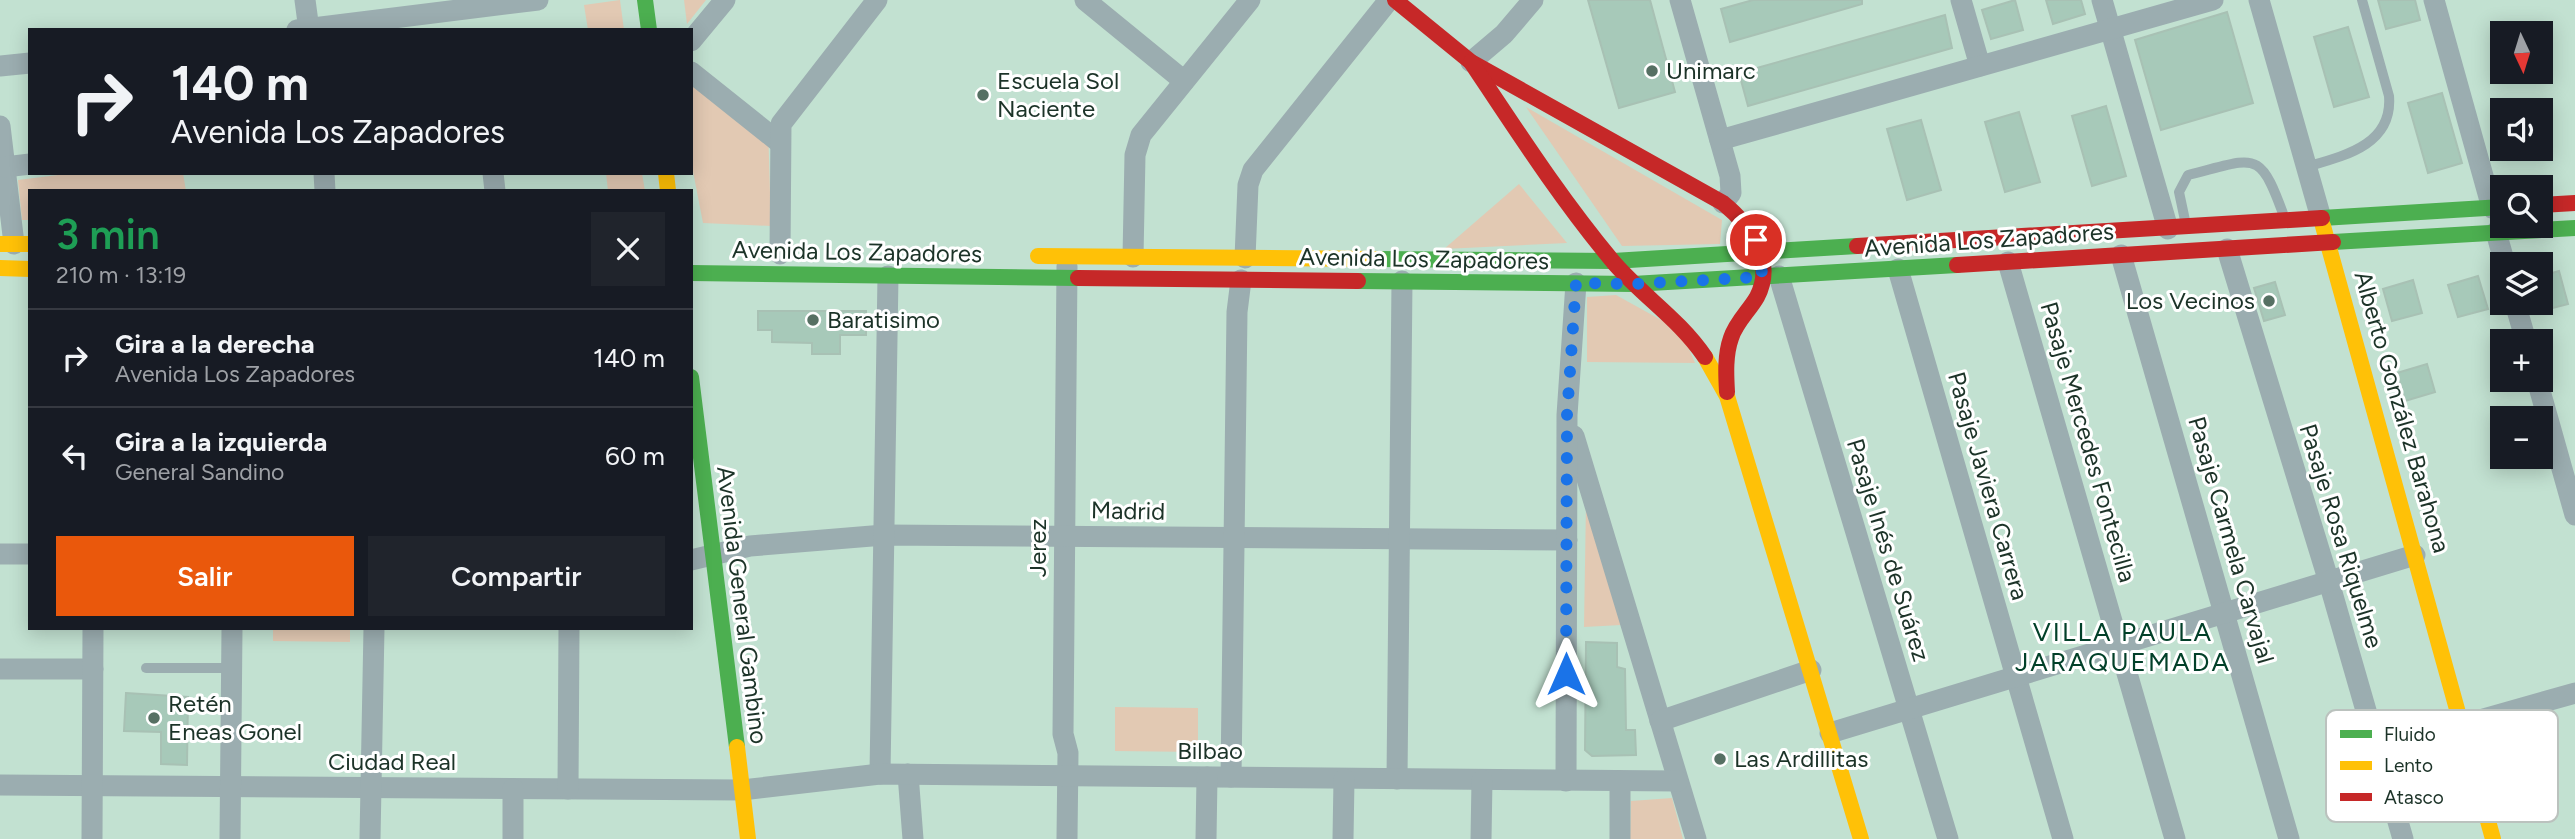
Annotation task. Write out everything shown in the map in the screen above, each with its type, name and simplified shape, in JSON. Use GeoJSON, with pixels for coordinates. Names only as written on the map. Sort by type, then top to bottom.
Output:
{"type":"FeatureCollection","features":[{"type":"Feature","properties":{"kind":"main road"},"geometry":{"type":"LineString","coordinates":[[645,0],[649,28]]}},
{"type":"Feature","properties":{"kind":"main road"},"geometry":{"type":"LineString","coordinates":[[1395,0],[1471,62],[1723,204],[1741,217],[1750,228],[1770,276],[1739,320],[1730,340],[1727,396]]}},
{"type":"Feature","properties":{"kind":"main road"},"geometry":{"type":"LineString","coordinates":[[1471,62],[1613,261],[1633,284],[1692,338],[1727,396],[1861,839]]}},
{"type":"Feature","properties":{"kind":"main road"},"geometry":{"type":"LineString","coordinates":[[1508,117],[1530,95]]}},
{"type":"Feature","properties":{"kind":"main road"},"geometry":{"type":"LineString","coordinates":[[2553,204],[2575,202]]}},
{"type":"Feature","properties":{"kind":"main road","name":"Avenida Los Zapadores"},"geometry":{"type":"LineString","coordinates":[[693,273],[888,276],[1067,267],[1133,257],[1613,261],[2490,207]]}},
{"type":"Feature","properties":{"kind":"main road","name":"Alberto González Barahona"},"geometry":{"type":"LineString","coordinates":[[2321,218],[2458,710]]}},
{"type":"Feature","properties":{"kind":"main road","name":"Avenida Los Zapadores"},"geometry":{"type":"LineString","coordinates":[[2553,229],[2575,228]]}},
{"type":"Feature","properties":{"kind":"main road","name":"Avenida Los Zapadores"},"geometry":{"type":"LineString","coordinates":[[1026,256],[1067,267],[1241,280],[1633,284],[2490,232]]}},
{"type":"Feature","properties":{"kind":"main road"},"geometry":{"type":"LineString","coordinates":[[0,268],[28,269]]}},
{"type":"Feature","properties":{"kind":"main road","name":"Avenida General Gambino"},"geometry":{"type":"LineString","coordinates":[[693,393],[748,839]]}},
{"type":"Feature","properties":{"kind":"main road","name":"Alberto González Barahona"},"geometry":{"type":"LineString","coordinates":[[2488,822],[2493,839]]}},
{"type":"Feature","properties":{"kind":"street"},"geometry":{"type":"LineString","coordinates":[[305,0],[305,28]]}},
{"type":"Feature","properties":{"kind":"street"},"geometry":{"type":"LineString","coordinates":[[313,28],[538,0]]}},
{"type":"Feature","properties":{"kind":"street"},"geometry":{"type":"LineString","coordinates":[[693,39],[724,0]]}},
{"type":"Feature","properties":{"kind":"street"},"geometry":{"type":"LineString","coordinates":[[781,254],[781,124],[877,0]]}},
{"type":"Feature","properties":{"kind":"street"},"geometry":{"type":"LineString","coordinates":[[1085,0],[1184,80]]}},
{"type":"Feature","properties":{"kind":"street"},"geometry":{"type":"LineString","coordinates":[[1133,257],[1137,145],[1146,127],[1250,0]]}},
{"type":"Feature","properties":{"kind":"street"},"geometry":{"type":"LineString","coordinates":[[1245,258],[1248,185],[1253,170],[1389,0]]}},
{"type":"Feature","properties":{"kind":"street"},"geometry":{"type":"LineString","coordinates":[[1471,62],[1504,34],[1532,0]]}},
{"type":"Feature","properties":{"kind":"street"},"geometry":{"type":"LineString","coordinates":[[1680,0],[1732,185],[1731,193],[1723,204]]}},
{"type":"Feature","properties":{"kind":"street"},"geometry":{"type":"LineString","coordinates":[[1961,0],[1980,66]]}},
{"type":"Feature","properties":{"kind":"street"},"geometry":{"type":"LineString","coordinates":[[2102,0],[2177,228]]}},
{"type":"Feature","properties":{"kind":"street"},"geometry":{"type":"LineString","coordinates":[[1720,140],[2213,0]]}},
{"type":"Feature","properties":{"kind":"street","name":"Alberto González Barahona"},"geometry":{"type":"LineString","coordinates":[[2259,0],[2321,218]]}},
{"type":"Feature","properties":{"kind":"street"},"geometry":{"type":"LineString","coordinates":[[2434,0],[2490,184]]}},
{"type":"Feature","properties":{"kind":"street"},"geometry":{"type":"LineString","coordinates":[[0,66],[28,63]]}},
{"type":"Feature","properties":{"kind":"street"},"geometry":{"type":"LineString","coordinates":[[693,74],[780,143]]}},
{"type":"Feature","properties":{"kind":"street"},"geometry":{"type":"LineString","coordinates":[[0,126],[14,244]]}},
{"type":"Feature","properties":{"kind":"street"},"geometry":{"type":"LineString","coordinates":[[5,167],[28,164]]}},
{"type":"Feature","properties":{"kind":"street","name":"Pasaje Rosa Riquelme"},"geometry":{"type":"LineString","coordinates":[[2227,249],[2366,710]]}},
{"type":"Feature","properties":{"kind":"street","name":"Pasaje Carmela Carvajal"},"geometry":{"type":"LineString","coordinates":[[2121,255],[2289,839]]}},
{"type":"Feature","properties":{"kind":"street","name":"Pasaje Mercedes Fontecilla"},"geometry":{"type":"LineString","coordinates":[[2008,262],[2175,839]]}},
{"type":"Feature","properties":{"kind":"street","name":"Jerez"},"geometry":{"type":"LineString","coordinates":[[1067,267],[1063,734],[1068,753],[1067,839]]}},
{"type":"Feature","properties":{"kind":"street","name":"Pasaje Javiera Carrera"},"geometry":{"type":"LineString","coordinates":[[1898,269],[2063,839]]}},
{"type":"Feature","properties":{"kind":"street"},"geometry":{"type":"LineString","coordinates":[[880,774],[888,276]]}},
{"type":"Feature","properties":{"kind":"street","name":"Pasaje Inés de Suárez"},"geometry":{"type":"LineString","coordinates":[[1770,276],[1948,839]]}},
{"type":"Feature","properties":{"kind":"street"},"geometry":{"type":"LineString","coordinates":[[1231,778],[1237,312],[1241,280]]}},
{"type":"Feature","properties":{"kind":"street"},"geometry":{"type":"LineString","coordinates":[[1397,779],[1402,281]]}},
{"type":"Feature","properties":{"kind":"street"},"geometry":{"type":"LineString","coordinates":[[1566,780],[1567,415],[1576,283]]}},
{"type":"Feature","properties":{"kind":"street"},"geometry":{"type":"LineString","coordinates":[[2540,392],[2575,515]]}},
{"type":"Feature","properties":{"kind":"street"},"geometry":{"type":"LineString","coordinates":[[1567,415],[1696,839]]}},
{"type":"Feature","properties":{"kind":"street","name":"Madrid"},"geometry":{"type":"LineString","coordinates":[[693,560],[789,541],[884,535],[1567,540]]}},
{"type":"Feature","properties":{"kind":"street"},"geometry":{"type":"LineString","coordinates":[[0,554],[28,554]]}},
{"type":"Feature","properties":{"kind":"street"},"geometry":{"type":"LineString","coordinates":[[1830,733],[2415,555]]}},
{"type":"Feature","properties":{"kind":"street"},"geometry":{"type":"LineString","coordinates":[[92,839],[93,630]]}},
{"type":"Feature","properties":{"kind":"street"},"geometry":{"type":"LineString","coordinates":[[230,839],[232,630]]}},
{"type":"Feature","properties":{"kind":"street"},"geometry":{"type":"LineString","coordinates":[[370,839],[373,630]]}},
{"type":"Feature","properties":{"kind":"street"},"geometry":{"type":"LineString","coordinates":[[568,789],[569,630]]}},
{"type":"Feature","properties":{"kind":"street"},"geometry":{"type":"LineString","coordinates":[[0,669],[93,669]]}},
{"type":"Feature","properties":{"kind":"street"},"geometry":{"type":"LineString","coordinates":[[1660,721],[1811,670]]}},
{"type":"Feature","properties":{"kind":"street"},"geometry":{"type":"LineString","coordinates":[[2515,710],[2575,693]]}},
{"type":"Feature","properties":{"kind":"street","name":"Bilbao"},"geometry":{"type":"LineString","coordinates":[[742,790],[880,774],[1678,781]]}},
{"type":"Feature","properties":{"kind":"street"},"geometry":{"type":"LineString","coordinates":[[908,775],[913,839]]}},
{"type":"Feature","properties":{"kind":"street"},"geometry":{"type":"LineString","coordinates":[[1206,839],[1207,777]]}},
{"type":"Feature","properties":{"kind":"street"},"geometry":{"type":"LineString","coordinates":[[1343,839],[1344,779]]}},
{"type":"Feature","properties":{"kind":"street"},"geometry":{"type":"LineString","coordinates":[[1481,839],[1482,780]]}},
{"type":"Feature","properties":{"kind":"street"},"geometry":{"type":"LineString","coordinates":[[1620,781],[1620,839]]}},
{"type":"Feature","properties":{"kind":"street","name":"Ciudad Real"},"geometry":{"type":"LineString","coordinates":[[0,785],[742,790]]}},
{"type":"Feature","properties":{"kind":"street"},"geometry":{"type":"LineString","coordinates":[[513,789],[513,839]]}},
{"type":"Feature","properties":{"kind":"street","name":"Pasaje Rosa Riquelme"},"geometry":{"type":"LineString","coordinates":[[2398,822],[2403,839]]}},
{"type":"Feature","properties":{"kind":"lane"},"geometry":{"type":"LineString","coordinates":[[2306,167],[2365,146],[2385,124],[2390,110],[2362,0]]}},
{"type":"Feature","properties":{"kind":"lane"},"geometry":{"type":"LineString","coordinates":[[2177,228],[2179,192],[2188,175],[2242,162],[2259,165],[2269,174],[2286,221]]}},
{"type":"Feature","properties":{"kind":"lane"},"geometry":{"type":"LineString","coordinates":[[146,668],[232,668]]}},
{"type":"Feature","properties":{"kind":"shaded area"},"geometry":{"type":"Polygon","coordinates":[[[620,0],[624,28],[588,28],[584,5],[620,0]]]}},
{"type":"Feature","properties":{"kind":"shaded area"},"geometry":{"type":"Polygon","coordinates":[[[684,0],[706,0],[687,24],[684,0]]]}},
{"type":"Feature","properties":{"kind":"shaded area"},"geometry":{"type":"Polygon","coordinates":[[[693,67],[768,125],[771,226],[703,223],[693,171],[693,67]]]}},
{"type":"Feature","properties":{"kind":"shaded area"},"geometry":{"type":"Polygon","coordinates":[[[1526,107],[1722,220],[1720,244],[1622,246],[1526,107]]]}},
{"type":"Feature","properties":{"kind":"shaded area"},"geometry":{"type":"Polygon","coordinates":[[[58,175],[183,175],[186,189],[28,189],[28,220],[22,220],[18,180],[58,175]]]}},
{"type":"Feature","properties":{"kind":"shaded area"},"geometry":{"type":"Polygon","coordinates":[[[606,175],[642,175],[645,189],[608,189],[606,175]]]}},
{"type":"Feature","properties":{"kind":"shaded area"},"geometry":{"type":"Polygon","coordinates":[[[1519,184],[1567,243],[1444,249],[1519,184]]]}},
{"type":"Feature","properties":{"kind":"shaded area"},"geometry":{"type":"Polygon","coordinates":[[[1616,295],[1681,331],[1695,363],[1587,362],[1587,297],[1616,295]]]}},
{"type":"Feature","properties":{"kind":"shaded area"},"geometry":{"type":"Polygon","coordinates":[[[1586,503],[1621,625],[1584,627],[1586,503]]]}},
{"type":"Feature","properties":{"kind":"shaded area"},"geometry":{"type":"Polygon","coordinates":[[[273,630],[350,630],[350,642],[273,641],[273,630]]]}},
{"type":"Feature","properties":{"kind":"shaded area"},"geometry":{"type":"Polygon","coordinates":[[[1115,707],[1198,708],[1198,752],[1115,751],[1115,707]]]}},
{"type":"Feature","properties":{"kind":"shaded area"},"geometry":{"type":"Polygon","coordinates":[[[1672,798],[1683,839],[1630,839],[1631,801],[1672,798]]]}},
{"type":"Feature","properties":{"kind":"building"},"geometry":{"type":"Polygon","coordinates":[[[1588,0],[1650,0],[1675,92],[1619,108],[1588,0]]]}},
{"type":"Feature","properties":{"kind":"building"},"geometry":{"type":"Polygon","coordinates":[[[1753,0],[1862,0],[1862,4],[1730,42],[1721,9],[1753,0]]]}},
{"type":"Feature","properties":{"kind":"building"},"geometry":{"type":"Polygon","coordinates":[[[2015,0],[2023,30],[1991,39],[1982,10],[2015,0]]]}},
{"type":"Feature","properties":{"kind":"building"},"geometry":{"type":"Polygon","coordinates":[[[2046,0],[2081,0],[2085,14],[2053,24],[2046,0]]]}},
{"type":"Feature","properties":{"kind":"building"},"geometry":{"type":"Polygon","coordinates":[[[2378,0],[2415,0],[2420,20],[2386,29],[2378,0]]]}},
{"type":"Feature","properties":{"kind":"building"},"geometry":{"type":"Polygon","coordinates":[[[2227,12],[2253,103],[2161,130],[2135,40],[2227,12]]]}},
{"type":"Feature","properties":{"kind":"building"},"geometry":{"type":"Polygon","coordinates":[[[1945,15],[1952,48],[1748,106],[1739,73],[1945,15]]]}},
{"type":"Feature","properties":{"kind":"building"},"geometry":{"type":"Polygon","coordinates":[[[2348,27],[2369,97],[2334,107],[2314,37],[2348,27]]]}},
{"type":"Feature","properties":{"kind":"building"},"geometry":{"type":"Polygon","coordinates":[[[2442,93],[2462,163],[2428,173],[2408,103],[2442,93]]]}},
{"type":"Feature","properties":{"kind":"building"},"geometry":{"type":"Polygon","coordinates":[[[2106,106],[2126,176],[2092,186],[2072,116],[2106,106]]]}},
{"type":"Feature","properties":{"kind":"building"},"geometry":{"type":"Polygon","coordinates":[[[2019,112],[2040,182],[2005,192],[1985,122],[2019,112]]]}},
{"type":"Feature","properties":{"kind":"building"},"geometry":{"type":"Polygon","coordinates":[[[1921,120],[1941,190],[1907,200],[1887,129],[1921,120]]]}},
{"type":"Feature","properties":{"kind":"building"},"geometry":{"type":"Polygon","coordinates":[[[2559,271],[2568,304],[2553,308],[2553,273],[2559,271]]]}},
{"type":"Feature","properties":{"kind":"building"},"geometry":{"type":"Polygon","coordinates":[[[2478,276],[2488,309],[2458,317],[2448,285],[2478,276]]]}},
{"type":"Feature","properties":{"kind":"building"},"geometry":{"type":"Polygon","coordinates":[[[2413,280],[2422,313],[2392,321],[2383,289],[2413,280]]]}},
{"type":"Feature","properties":{"kind":"building","name":"Los Vecinos"},"geometry":{"type":"Polygon","coordinates":[[[2275,282],[2285,315],[2264,321],[2254,288],[2275,282]]]}},
{"type":"Feature","properties":{"kind":"building"},"geometry":{"type":"Polygon","coordinates":[[[758,311],[866,311],[866,335],[840,335],[840,354],[812,354],[812,343],[772,342],[772,330],[758,330],[758,311]]]}},
{"type":"Feature","properties":{"kind":"building"},"geometry":{"type":"Polygon","coordinates":[[[2427,364],[2435,392],[2405,401],[2397,373],[2427,364]]]}},
{"type":"Feature","properties":{"kind":"building"},"geometry":{"type":"Polygon","coordinates":[[[1586,642],[1617,643],[1617,667],[1625,669],[1626,730],[1635,730],[1636,755],[1592,756],[1585,750],[1586,642]]]}},
{"type":"Feature","properties":{"kind":"building"},"geometry":{"type":"Polygon","coordinates":[[[126,693],[188,697],[187,765],[161,764],[161,732],[124,731],[126,693]]]}},
{"type":"Feature","properties":{"kind":"traffic: fast"},"geometry":{"type":"LineString","coordinates":[[645,0],[649,28]]}},
{"type":"Feature","properties":{"kind":"traffic: fast"},"geometry":{"type":"LineString","coordinates":[[2322,218],[2490,208]]}},
{"type":"Feature","properties":{"kind":"traffic: fast"},"geometry":{"type":"LineString","coordinates":[[2333,242],[2575,228]]}},
{"type":"Feature","properties":{"kind":"traffic: fast"},"geometry":{"type":"LineString","coordinates":[[1379,259],[1613,261],[1857,246]]}},
{"type":"Feature","properties":{"kind":"traffic: fast"},"geometry":{"type":"LineString","coordinates":[[1358,281],[1633,284],[1957,265]]}},
{"type":"Feature","properties":{"kind":"traffic: fast"},"geometry":{"type":"LineString","coordinates":[[693,273],[1078,278]]}},
{"type":"Feature","properties":{"kind":"traffic: fast"},"geometry":{"type":"LineString","coordinates":[[693,393],[737,747]]}},
{"type":"Feature","properties":{"kind":"traffic: slow"},"geometry":{"type":"LineString","coordinates":[[666,175],[668,189]]}},
{"type":"Feature","properties":{"kind":"traffic: slow"},"geometry":{"type":"LineString","coordinates":[[2323,226],[2457,710]]}},
{"type":"Feature","properties":{"kind":"traffic: slow"},"geometry":{"type":"LineString","coordinates":[[0,244],[28,244]]}},
{"type":"Feature","properties":{"kind":"traffic: slow"},"geometry":{"type":"LineString","coordinates":[[1038,256],[1379,259]]}},
{"type":"Feature","properties":{"kind":"traffic: slow"},"geometry":{"type":"LineString","coordinates":[[0,268],[28,269]]}},
{"type":"Feature","properties":{"kind":"traffic: slow"},"geometry":{"type":"LineString","coordinates":[[1705,357],[1727,396],[1861,839]]}},
{"type":"Feature","properties":{"kind":"traffic: slow"},"geometry":{"type":"LineString","coordinates":[[737,747],[748,839]]}},
{"type":"Feature","properties":{"kind":"traffic: slow"},"geometry":{"type":"LineString","coordinates":[[2488,822],[2493,839]]}},
{"type":"Feature","properties":{"kind":"traffic: jam"},"geometry":{"type":"LineString","coordinates":[[1395,0],[1471,62],[1723,203],[1742,222],[1757,245],[1764,270],[1757,297],[1736,327],[1729,344],[1727,392]]}},
{"type":"Feature","properties":{"kind":"traffic: jam"},"geometry":{"type":"LineString","coordinates":[[1471,62],[1540,165],[1595,240],[1705,357]]}},
{"type":"Feature","properties":{"kind":"traffic: jam"},"geometry":{"type":"LineString","coordinates":[[2553,204],[2575,203]]}},
{"type":"Feature","properties":{"kind":"traffic: jam"},"geometry":{"type":"LineString","coordinates":[[1857,246],[2322,218]]}},
{"type":"Feature","properties":{"kind":"traffic: jam"},"geometry":{"type":"LineString","coordinates":[[1957,265],[2333,242]]}},
{"type":"Feature","properties":{"kind":"traffic: jam"},"geometry":{"type":"LineString","coordinates":[[1078,278],[1358,281]]}},
{"type":"Feature","properties":{"kind":"place","name":"Unimarc"},"geometry":{"type":"Point","coordinates":[1652,71]}},
{"type":"Feature","properties":{"kind":"place","name":"Escuela Sol Naciente"},"geometry":{"type":"Point","coordinates":[983,95]}},
{"type":"Feature","properties":{"kind":"place","name":"Los Vecinos"},"geometry":{"type":"Point","coordinates":[2269,301]}},
{"type":"Feature","properties":{"kind":"place","name":"Baratisimo"},"geometry":{"type":"Point","coordinates":[813,320]}},
{"type":"Feature","properties":{"kind":"place","name":"Retén Eneas Gonel"},"geometry":{"type":"Point","coordinates":[154,718]}},
{"type":"Feature","properties":{"kind":"place","name":"Las Ardillitas"},"geometry":{"type":"Point","coordinates":[1720,759]}},
{"type":"Feature","properties":{"kind":"district","name":"VILLA PAULA JARAQUEMADA"},"geometry":{"type":"Point","coordinates":[2123,647]}},
{"type":"Feature","properties":{"kind":"route"},"geometry":{"type":"LineString","coordinates":[[1566,674],[1567,415],[1576,283],[1633,284],[1762,277],[1761,254],[1756,240]]}}]}
